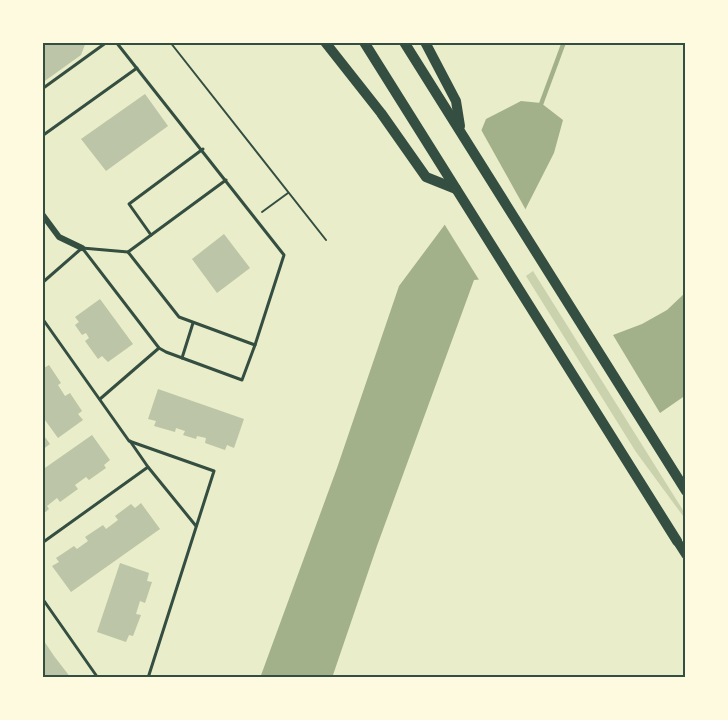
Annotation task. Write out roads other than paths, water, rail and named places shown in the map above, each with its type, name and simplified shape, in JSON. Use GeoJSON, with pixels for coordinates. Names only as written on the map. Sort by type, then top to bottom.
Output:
{"type":"FeatureCollection","features":[{"type":"Feature","properties":{"kind":"highway"},"geometry":{"type":"LineString","coordinates":[[325,42],[381,113],[426,177],[456,189]]}},
{"type":"Feature","properties":{"kind":"highway"},"geometry":{"type":"LineString","coordinates":[[364,42],[677,541]]}},
{"type":"Feature","properties":{"kind":"highway"},"geometry":{"type":"LineString","coordinates":[[404,42],[686,491]]}},
{"type":"Feature","properties":{"kind":"highway"},"geometry":{"type":"LineString","coordinates":[[425,42],[456,101],[461,132]]}},
{"type":"Feature","properties":{"kind":"main road"},"geometry":{"type":"LineString","coordinates":[[677,541],[686,555]]}},
{"type":"Feature","properties":{"kind":"street"},"geometry":{"type":"LineString","coordinates":[[42,214],[59,237],[82,248]]}},
{"type":"Feature","properties":{"kind":"lane"},"geometry":{"type":"LineString","coordinates":[[42,89],[107,42]]}},
{"type":"Feature","properties":{"kind":"lane"},"geometry":{"type":"LineString","coordinates":[[82,248],[159,348],[242,380],[284,255],[116,42]]}},
{"type":"Feature","properties":{"kind":"lane"},"geometry":{"type":"LineString","coordinates":[[42,136],[137,68]]}},
{"type":"Feature","properties":{"kind":"lane"},"geometry":{"type":"LineString","coordinates":[[42,126],[46,133]]}},
{"type":"Feature","properties":{"kind":"lane"},"geometry":{"type":"LineString","coordinates":[[151,235],[129,204],[202,149]]}},
{"type":"Feature","properties":{"kind":"lane"},"geometry":{"type":"LineString","coordinates":[[42,283],[82,248],[129,252],[226,180]]}},
{"type":"Feature","properties":{"kind":"lane"},"geometry":{"type":"LineString","coordinates":[[129,252],[175,314],[193,323],[255,345]]}},
{"type":"Feature","properties":{"kind":"lane"},"geometry":{"type":"LineString","coordinates":[[42,318],[148,467],[196,526]]}},
{"type":"Feature","properties":{"kind":"lane"},"geometry":{"type":"LineString","coordinates":[[182,358],[193,323]]}},
{"type":"Feature","properties":{"kind":"lane"},"geometry":{"type":"LineString","coordinates":[[100,399],[159,348]]}},
{"type":"Feature","properties":{"kind":"lane"},"geometry":{"type":"LineString","coordinates":[[129,441],[214,471],[148,678]]}},
{"type":"Feature","properties":{"kind":"lane"},"geometry":{"type":"LineString","coordinates":[[42,543],[148,467]]}},
{"type":"Feature","properties":{"kind":"lane"},"geometry":{"type":"LineString","coordinates":[[42,598],[98,678]]}},
{"type":"Feature","properties":{"kind":"waterway"},"geometry":{"type":"LineString","coordinates":[[540,107],[564,42]]}}]}
